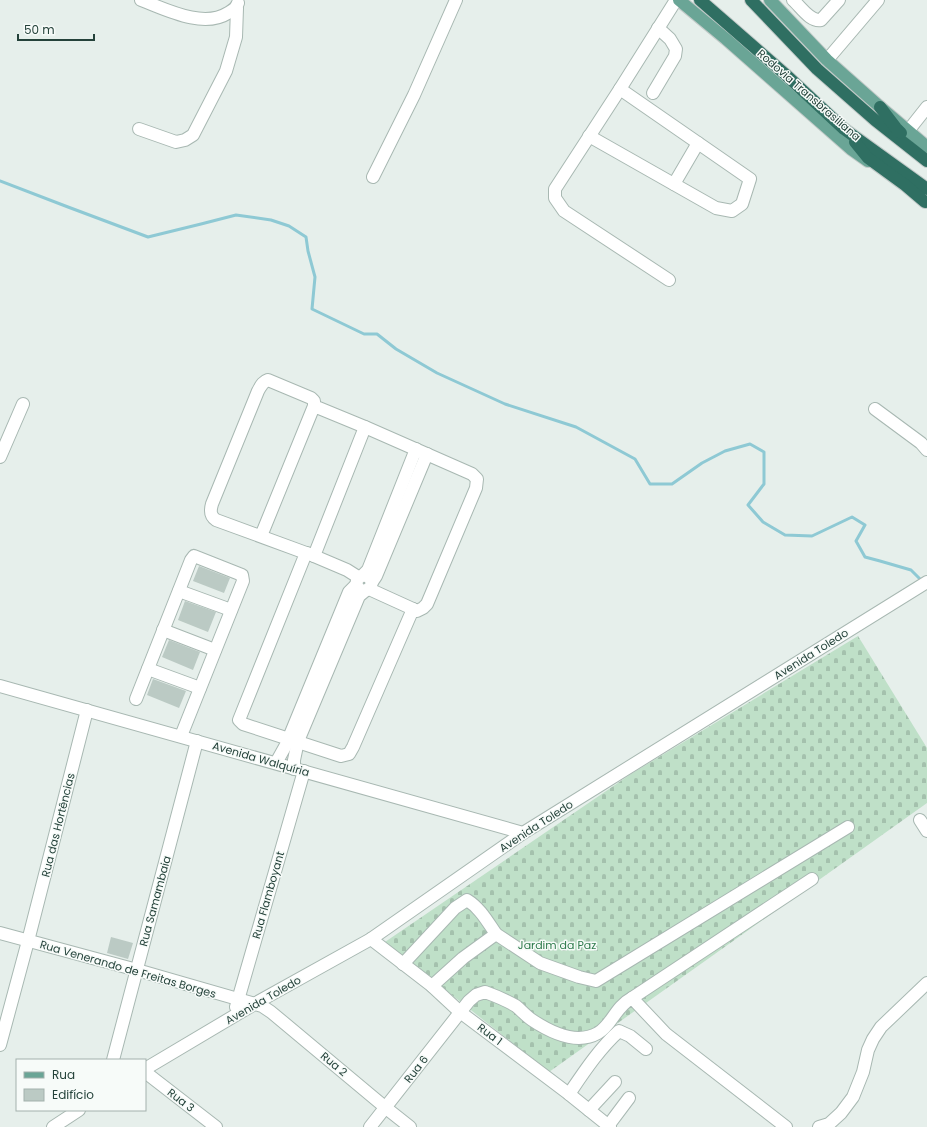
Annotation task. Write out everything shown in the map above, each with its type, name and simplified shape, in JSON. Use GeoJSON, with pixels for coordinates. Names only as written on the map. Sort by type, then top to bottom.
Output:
{"type":"FeatureCollection","features":[{"type":"Feature","properties":{"kind":"highway","name":"Rodovia Transbrasiliana"},"geometry":{"type":"LineString","coordinates":[[700,0],[786,75],[844,129],[927,189]]}},
{"type":"Feature","properties":{"kind":"highway"},"geometry":{"type":"LineString","coordinates":[[751,0],[817,70],[875,120],[927,161]]}},
{"type":"Feature","properties":{"kind":"highway"},"geometry":{"type":"LineString","coordinates":[[880,107],[896,128],[927,156]]}},
{"type":"Feature","properties":{"kind":"highway"},"geometry":{"type":"LineString","coordinates":[[844,129],[868,158],[905,185],[926,203]]}},
{"type":"Feature","properties":{"kind":"main road","name":"Rodovia Transbrasiliana"},"geometry":{"type":"LineString","coordinates":[[677,0],[726,39],[807,112],[851,148],[926,203]]}},
{"type":"Feature","properties":{"kind":"main road"},"geometry":{"type":"LineString","coordinates":[[770,0],[827,60],[927,147]]}},
{"type":"Feature","properties":{"kind":"street"},"geometry":{"type":"LineString","coordinates":[[141,0],[184,16],[204,19],[221,18],[238,4]]}},
{"type":"Feature","properties":{"kind":"street"},"geometry":{"type":"LineString","coordinates":[[373,177],[414,95],[456,0]]}},
{"type":"Feature","properties":{"kind":"street"},"geometry":{"type":"LineString","coordinates":[[669,280],[564,211],[555,198],[555,189],[677,0]]}},
{"type":"Feature","properties":{"kind":"street"},"geometry":{"type":"LineString","coordinates":[[794,0],[816,21],[821,20],[839,0]]}},
{"type":"Feature","properties":{"kind":"street"},"geometry":{"type":"LineString","coordinates":[[827,60],[878,0]]}},
{"type":"Feature","properties":{"kind":"street"},"geometry":{"type":"LineString","coordinates":[[139,129],[176,142],[185,140],[193,135],[226,71],[236,37],[238,4]]}},
{"type":"Feature","properties":{"kind":"street"},"geometry":{"type":"LineString","coordinates":[[653,93],[675,56],[676,50],[670,40],[658,28]]}},
{"type":"Feature","properties":{"kind":"street"},"geometry":{"type":"LineString","coordinates":[[589,136],[716,208],[732,211],[742,204],[750,179],[620,89]]}},
{"type":"Feature","properties":{"kind":"street"},"geometry":{"type":"LineString","coordinates":[[908,130],[927,107]]}},
{"type":"Feature","properties":{"kind":"street"},"geometry":{"type":"LineString","coordinates":[[674,184],[698,143]]}},
{"type":"Feature","properties":{"kind":"street"},"geometry":{"type":"LineString","coordinates":[[261,536],[314,406],[314,401],[312,398],[268,380],[262,384],[258,391],[220,483],[212,504],[212,518],[216,520],[310,554],[347,570],[364,583],[417,611],[427,604],[476,488],[477,479],[472,474],[365,426],[314,406]]}},
{"type":"Feature","properties":{"kind":"street"},"geometry":{"type":"LineString","coordinates":[[0,457],[23,404]]}},
{"type":"Feature","properties":{"kind":"street"},"geometry":{"type":"LineString","coordinates":[[875,409],[921,443],[927,450]]}},
{"type":"Feature","properties":{"kind":"street"},"geometry":{"type":"LineString","coordinates":[[365,426],[239,720],[243,724],[341,756],[349,754],[413,609]]}},
{"type":"Feature","properties":{"kind":"street"},"geometry":{"type":"LineString","coordinates":[[276,763],[293,740],[349,592],[376,576],[422,452]]}},
{"type":"Feature","properties":{"kind":"street"},"geometry":{"type":"LineString","coordinates":[[136,699],[191,560],[194,556],[242,575],[243,581],[181,736]]}},
{"type":"Feature","properties":{"kind":"street","name":"Avenida Toledo"},"geometry":{"type":"LineString","coordinates":[[146,1070],[256,1003],[371,939],[523,833],[927,582]]}},
{"type":"Feature","properties":{"kind":"street"},"geometry":{"type":"LineString","coordinates":[[179,591],[231,610]]}},
{"type":"Feature","properties":{"kind":"street"},"geometry":{"type":"LineString","coordinates":[[163,630],[215,650]]}},
{"type":"Feature","properties":{"kind":"street"},"geometry":{"type":"LineString","coordinates":[[148,669],[200,688]]}},
{"type":"Feature","properties":{"kind":"street","name":"Avenida Walquíria"},"geometry":{"type":"LineString","coordinates":[[0,686],[523,833]]}},
{"type":"Feature","properties":{"kind":"street","name":"Rua das Hortências"},"geometry":{"type":"LineString","coordinates":[[0,1045],[87,710]]}},
{"type":"Feature","properties":{"kind":"street","name":"Rua Flamboyant"},"geometry":{"type":"LineString","coordinates":[[232,1018],[299,770],[294,760],[293,740]]}},
{"type":"Feature","properties":{"kind":"street","name":"Rua Samambaia"},"geometry":{"type":"LineString","coordinates":[[113,1059],[197,741]]}},
{"type":"Feature","properties":{"kind":"street"},"geometry":{"type":"LineString","coordinates":[[920,820],[927,831]]}},
{"type":"Feature","properties":{"kind":"street"},"geometry":{"type":"LineString","coordinates":[[403,964],[455,908],[467,900],[474,904],[484,915],[496,934],[540,963],[579,977],[596,981],[848,827]]}},
{"type":"Feature","properties":{"kind":"street","name":"Rua 6"},"geometry":{"type":"LineString","coordinates":[[370,1127],[460,1012],[476,995],[485,992],[511,1003],[532,1020],[553,1032],[573,1038],[586,1037],[596,1034],[602,1030],[626,1001],[812,879]]}},
{"type":"Feature","properties":{"kind":"street","name":"Rua Venerando de Freitas Borges"},"geometry":{"type":"LineString","coordinates":[[0,933],[137,970],[238,1000],[256,1003]]}},
{"type":"Feature","properties":{"kind":"street"},"geometry":{"type":"LineString","coordinates":[[432,986],[463,958],[496,934]]}},
{"type":"Feature","properties":{"kind":"street","name":"Rua 1"},"geometry":{"type":"LineString","coordinates":[[371,939],[432,986],[460,1012],[609,1126]]}},
{"type":"Feature","properties":{"kind":"street"},"geometry":{"type":"LineString","coordinates":[[819,1127],[829,1124],[841,1113],[853,1097],[863,1072],[868,1050],[881,1027],[927,983]]}},
{"type":"Feature","properties":{"kind":"street"},"geometry":{"type":"LineString","coordinates":[[632,998],[666,1034],[786,1127]]}},
{"type":"Feature","properties":{"kind":"street","name":"Rua 2"},"geometry":{"type":"LineString","coordinates":[[256,1003],[271,1012],[410,1127]]}},
{"type":"Feature","properties":{"kind":"street"},"geometry":{"type":"LineString","coordinates":[[569,1094],[609,1039],[619,1031],[630,1036],[646,1049]]}},
{"type":"Feature","properties":{"kind":"street","name":"Rua 3"},"geometry":{"type":"LineString","coordinates":[[146,1072],[216,1127]]}},
{"type":"Feature","properties":{"kind":"street"},"geometry":{"type":"LineString","coordinates":[[590,1110],[615,1082]]}},
{"type":"Feature","properties":{"kind":"street"},"geometry":{"type":"LineString","coordinates":[[609,1126],[629,1098]]}},
{"type":"Feature","properties":{"kind":"street"},"geometry":{"type":"LineString","coordinates":[[53,1127],[77,1111]]}},
{"type":"Feature","properties":{"kind":"green space","name":"Jardim da Paz"},"geometry":{"type":"Polygon","coordinates":[[[858,636],[927,748],[927,803],[549,1072],[385,942],[631,774],[858,636]]]}},
{"type":"Feature","properties":{"kind":"building"},"geometry":{"type":"Polygon","coordinates":[[[199,566],[230,578],[224,593],[193,581],[199,566]]]}},
{"type":"Feature","properties":{"kind":"building"},"geometry":{"type":"Polygon","coordinates":[[[185,601],[216,612],[208,632],[178,620],[185,601]]]}},
{"type":"Feature","properties":{"kind":"building"},"geometry":{"type":"Polygon","coordinates":[[[169,640],[200,652],[193,670],[162,657],[169,640]]]}},
{"type":"Feature","properties":{"kind":"building"},"geometry":{"type":"Polygon","coordinates":[[[153,679],[186,691],[179,708],[147,695],[153,679]]]}},
{"type":"Feature","properties":{"kind":"building"},"geometry":{"type":"Polygon","coordinates":[[[111,937],[133,943],[128,959],[107,953],[111,937]]]}},
{"type":"Feature","properties":{"kind":"waterway"},"geometry":{"type":"LineString","coordinates":[[0,181],[148,237],[236,215],[271,220],[289,226],[306,237],[315,277],[312,309],[364,334],[377,334],[396,349],[437,373],[505,404],[576,427],[635,459],[650,484],[672,484],[702,463],[725,451],[750,444],[764,452],[764,484],[748,505],[763,522],[785,535],[812,536],[852,517],[865,525],[856,541],[865,557],[911,570],[922,581]]}}]}
